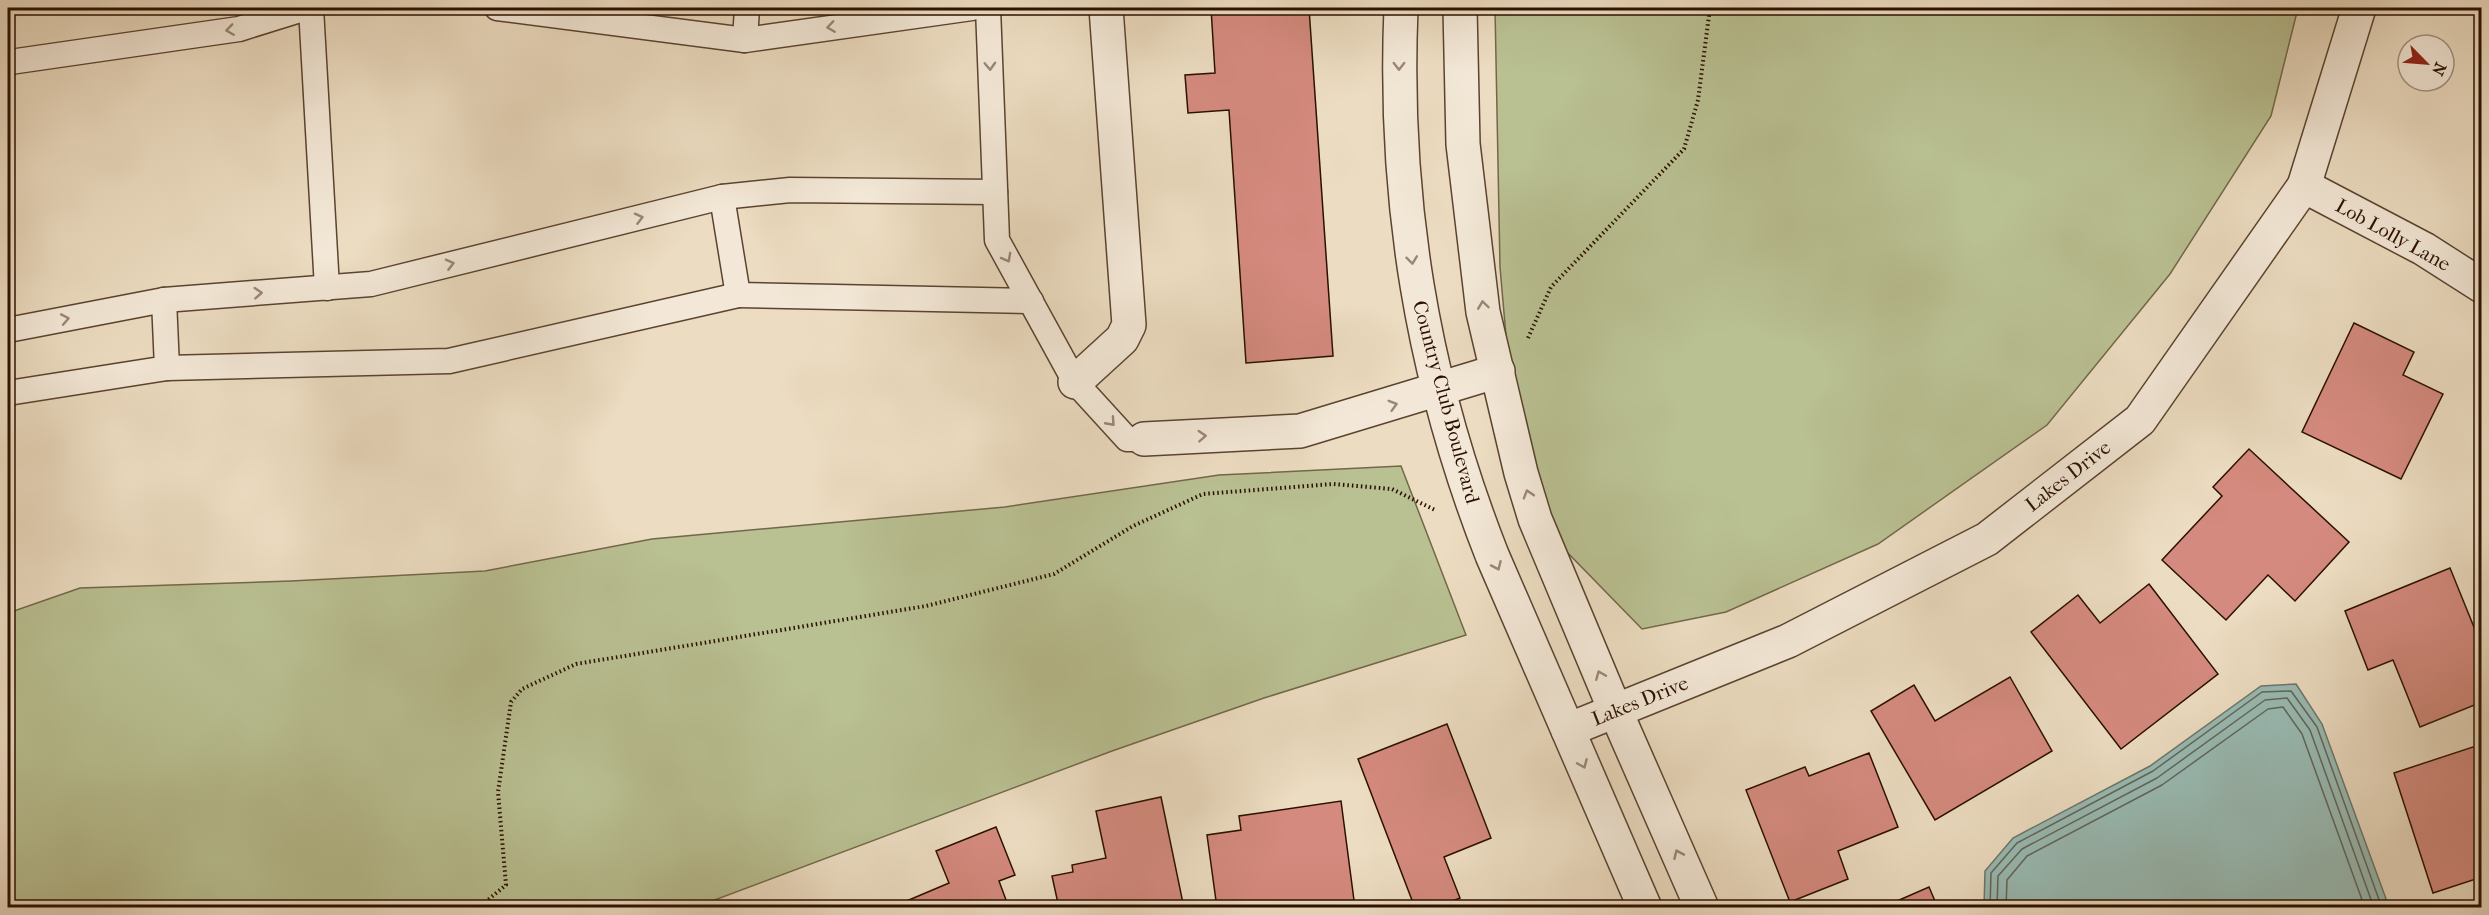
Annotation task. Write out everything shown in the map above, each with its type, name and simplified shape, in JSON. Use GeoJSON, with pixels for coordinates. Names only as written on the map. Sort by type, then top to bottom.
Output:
{"type":"FeatureCollection","features":[{"type":"Feature","properties":{"kind":"street"},"geometry":{"type":"LineString","coordinates":[[1075,382],[1122,339],[1129,325],[1106,8]]}},
{"type":"Feature","properties":{"kind":"street","name":"Country Club Boulevard"},"geometry":{"type":"LineString","coordinates":[[1401,8],[1398,63],[1403,188],[1416,291],[1439,391],[1470,497],[1645,908]]}},
{"type":"Feature","properties":{"kind":"street"},"geometry":{"type":"LineString","coordinates":[[1460,8],[1463,144],[1483,312],[1521,473],[1535,519],[1694,905]]}},
{"type":"Feature","properties":{"kind":"street","name":"Lakes Drive"},"geometry":{"type":"LineString","coordinates":[[1568,730],[1788,641],[1987,539],[2140,420],[2304,186],[2359,8]]}},
{"type":"Feature","properties":{"kind":"street","name":"Lob Lolly Lane"},"geometry":{"type":"LineString","coordinates":[[2304,186],[2424,249],[2481,286]]}},
{"type":"Feature","properties":{"kind":"street"},"geometry":{"type":"LineString","coordinates":[[1144,440],[1300,431],[1439,391],[1498,371]]}},
{"type":"Feature","properties":{"kind":"lane"},"geometry":{"type":"LineString","coordinates":[[8,62],[239,29],[306,8]]}},
{"type":"Feature","properties":{"kind":"lane"},"geometry":{"type":"LineString","coordinates":[[311,8],[327,288]]}},
{"type":"Feature","properties":{"kind":"lane"},"geometry":{"type":"LineString","coordinates":[[497,8],[745,40],[972,8]]}},
{"type":"Feature","properties":{"kind":"lane"},"geometry":{"type":"LineString","coordinates":[[745,40],[747,8]]}},
{"type":"Feature","properties":{"kind":"lane"},"geometry":{"type":"LineString","coordinates":[[988,8],[997,240],[1075,382],[1127,439],[1144,440]]}},
{"type":"Feature","properties":{"kind":"lane"},"geometry":{"type":"LineString","coordinates":[[8,330],[164,300],[371,284],[722,197],[790,190],[995,192]]}},
{"type":"Feature","properties":{"kind":"lane"},"geometry":{"type":"LineString","coordinates":[[722,197],[738,295]]}},
{"type":"Feature","properties":{"kind":"lane"},"geometry":{"type":"LineString","coordinates":[[8,393],[167,368],[449,361],[738,295],[1031,302]]}},
{"type":"Feature","properties":{"kind":"lane"},"geometry":{"type":"LineString","coordinates":[[164,300],[167,368]]}},
{"type":"Feature","properties":{"kind":"path"},"geometry":{"type":"LineString","coordinates":[[1527,342],[1551,286],[1684,149],[1698,100],[1710,8]]}},
{"type":"Feature","properties":{"kind":"path"},"geometry":{"type":"LineString","coordinates":[[478,908],[506,885],[498,792],[511,702],[522,689],[576,664],[915,608],[1054,574],[1133,526],[1203,494],[1334,484],[1392,489],[1437,511],[1470,497]]}},
{"type":"Feature","properties":{"kind":"green space"},"geometry":{"type":"Polygon","coordinates":[[[1495,8],[2298,8],[2271,116],[2170,274],[2047,425],[1878,544],[1726,612],[1642,629],[1565,550],[1513,416],[1500,267],[1495,8]]]}},
{"type":"Feature","properties":{"kind":"green space"},"geometry":{"type":"Polygon","coordinates":[[[1401,466],[1466,635],[1264,698],[1112,751],[696,907],[8,907],[8,613],[80,588],[291,581],[485,571],[652,539],[1005,507],[1219,475],[1401,466]]]}},
{"type":"Feature","properties":{"kind":"water"},"geometry":{"type":"Polygon","coordinates":[[[2296,684],[2322,724],[2389,907],[1984,907],[1985,871],[2013,838],[2150,766],[2261,686],[2296,684]]]}},
{"type":"Feature","properties":{"kind":"building"},"geometry":{"type":"Polygon","coordinates":[[[1211,8],[1309,8],[1333,356],[1246,363],[1229,110],[1188,113],[1185,75],[1215,73],[1211,8]]]}},
{"type":"Feature","properties":{"kind":"building"},"geometry":{"type":"Polygon","coordinates":[[[2354,323],[2414,352],[2403,375],[2443,394],[2401,479],[2302,432],[2354,323]]]}},
{"type":"Feature","properties":{"kind":"building"},"geometry":{"type":"Polygon","coordinates":[[[2249,449],[2349,542],[2295,601],[2268,575],[2226,620],[2162,560],[2222,496],[2213,487],[2249,449]]]}},
{"type":"Feature","properties":{"kind":"building"},"geometry":{"type":"Polygon","coordinates":[[[2450,568],[2482,647],[2482,702],[2420,727],[2393,660],[2368,670],[2345,611],[2450,568]]]}},
{"type":"Feature","properties":{"kind":"building"},"geometry":{"type":"Polygon","coordinates":[[[2149,584],[2218,674],[2121,749],[2031,632],[2078,595],[2100,623],[2149,584]]]}},
{"type":"Feature","properties":{"kind":"building"},"geometry":{"type":"Polygon","coordinates":[[[2010,677],[2052,751],[1935,820],[1871,711],[1914,685],[1935,721],[2010,677]]]}},
{"type":"Feature","properties":{"kind":"building"},"geometry":{"type":"Polygon","coordinates":[[[1447,724],[1491,838],[1444,857],[1460,898],[1436,908],[1415,908],[1358,759],[1447,724]]]}},
{"type":"Feature","properties":{"kind":"building"},"geometry":{"type":"Polygon","coordinates":[[[2482,744],[2482,877],[2433,893],[2394,773],[2482,744]]]}},
{"type":"Feature","properties":{"kind":"building"},"geometry":{"type":"Polygon","coordinates":[[[1869,753],[1898,827],[1838,851],[1848,879],[1790,902],[1746,790],[1805,767],[1809,776],[1869,753]]]}},
{"type":"Feature","properties":{"kind":"building"},"geometry":{"type":"Polygon","coordinates":[[[1161,797],[1184,908],[1059,908],[1052,876],[1073,872],[1072,865],[1106,858],[1096,811],[1161,797]]]}},
{"type":"Feature","properties":{"kind":"building"},"geometry":{"type":"Polygon","coordinates":[[[1341,801],[1355,908],[1217,908],[1207,835],[1241,830],[1239,816],[1341,801]]]}},
{"type":"Feature","properties":{"kind":"building"},"geometry":{"type":"Polygon","coordinates":[[[996,827],[1015,875],[999,881],[1009,908],[890,908],[949,883],[936,851],[996,827]]]}},
{"type":"Feature","properties":{"kind":"building"},"geometry":{"type":"Polygon","coordinates":[[[1929,887],[1938,908],[1881,908],[1929,887]]]}}]}
